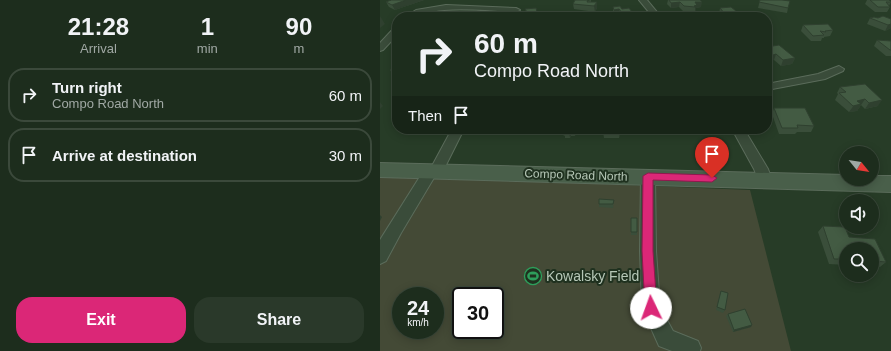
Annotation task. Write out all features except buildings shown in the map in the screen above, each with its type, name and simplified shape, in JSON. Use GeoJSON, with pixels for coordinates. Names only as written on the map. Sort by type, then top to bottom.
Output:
{"type":"FeatureCollection","features":[{"type":"Feature","properties":{"kind":"main road","name":"Compo Road North"},"geometry":{"type":"LineString","coordinates":[[380,170],[648,176],[891,184]]}},
{"type":"Feature","properties":{"kind":"street"},"geometry":{"type":"LineString","coordinates":[[643,0],[652,12]]}},
{"type":"Feature","properties":{"kind":"street"},"geometry":{"type":"LineString","coordinates":[[420,12],[448,7],[516,10]]}},
{"type":"Feature","properties":{"kind":"street"},"geometry":{"type":"LineString","coordinates":[[380,48],[392,35]]}},
{"type":"Feature","properties":{"kind":"street"},"geometry":{"type":"LineString","coordinates":[[772,85],[820,77],[839,69]]}},
{"type":"Feature","properties":{"kind":"street"},"geometry":{"type":"LineString","coordinates":[[380,256],[395,228],[434,171],[455,134]]}},
{"type":"Feature","properties":{"kind":"street"},"geometry":{"type":"LineString","coordinates":[[741,134],[761,169],[765,180]]}},
{"type":"Feature","properties":{"kind":"street"},"geometry":{"type":"LineString","coordinates":[[648,176],[648,251],[651,308],[666,339],[691,348]]}},
{"type":"Feature","properties":{"kind":"green space"},"geometry":{"type":"Polygon","coordinates":[[[380,175],[750,190],[791,351],[380,351],[380,175]]]}},
{"type":"Feature","properties":{"kind":"place","name":"Kowalsky Field"},"geometry":{"type":"Point","coordinates":[533,276]}},
{"type":"Feature","properties":{"kind":"route"},"geometry":{"type":"LineString","coordinates":[[651,308],[648,251],[648,176],[712,178]]}}]}
